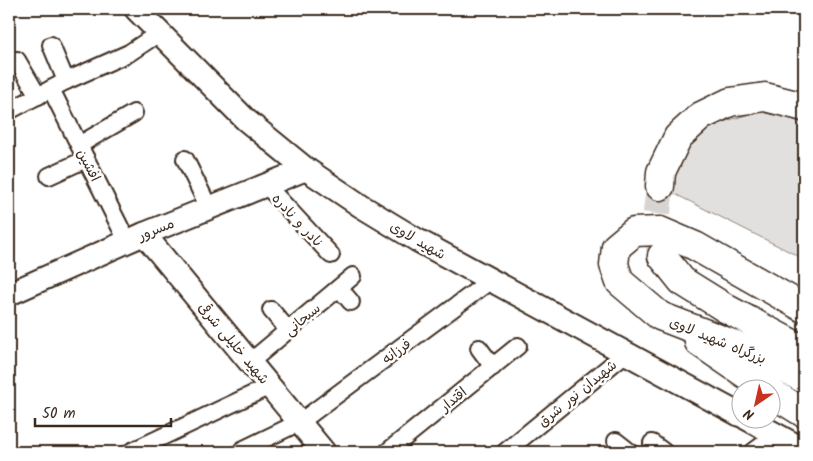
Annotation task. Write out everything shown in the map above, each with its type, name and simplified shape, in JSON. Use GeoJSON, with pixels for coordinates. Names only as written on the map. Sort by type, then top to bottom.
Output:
{"type":"FeatureCollection","features":[{"type":"Feature","properties":{"kind":"highway"},"geometry":{"type":"LineString","coordinates":[[660,186],[661,172],[678,137],[702,116],[730,102],[765,97],[804,107]]}},
{"type":"Feature","properties":{"kind":"highway","name":"بزرگراه شهید لاوی"},"geometry":{"type":"LineString","coordinates":[[804,308],[695,246],[660,231],[634,232],[616,247],[614,265],[620,282],[660,316],[753,352],[804,379]]}},
{"type":"Feature","properties":{"kind":"highway"},"geometry":{"type":"LineString","coordinates":[[662,256],[682,281],[727,310],[804,350]]}},
{"type":"Feature","properties":{"kind":"highway"},"geometry":{"type":"LineString","coordinates":[[660,316],[751,378]]}},
{"type":"Feature","properties":{"kind":"highway"},"geometry":{"type":"LineString","coordinates":[[780,398],[804,413]]}},
{"type":"Feature","properties":{"kind":"street","name":"شهید لاوی"},"geometry":{"type":"LineString","coordinates":[[136,9],[246,120],[306,169],[401,230],[730,410]]}},
{"type":"Feature","properties":{"kind":"street"},"geometry":{"type":"LineString","coordinates":[[9,111],[66,81],[128,53],[159,33]]}},
{"type":"Feature","properties":{"kind":"street"},"geometry":{"type":"LineString","coordinates":[[51,45],[66,81]]}},
{"type":"Feature","properties":{"kind":"street","name":"افشین"},"geometry":{"type":"LineString","coordinates":[[17,60],[44,92],[136,238]]}},
{"type":"Feature","properties":{"kind":"street"},"geometry":{"type":"LineString","coordinates":[[49,176],[134,113]]}},
{"type":"Feature","properties":{"kind":"street"},"geometry":{"type":"LineString","coordinates":[[185,158],[210,208]]}},
{"type":"Feature","properties":{"kind":"street","name":"مسرور"},"geometry":{"type":"LineString","coordinates":[[9,294],[136,238],[306,169]]}},
{"type":"Feature","properties":{"kind":"street","name":"نادر و نادره"},"geometry":{"type":"LineString","coordinates":[[266,185],[330,255]]}},
{"type":"Feature","properties":{"kind":"street","name":"شهید خلیلی شرقی"},"geometry":{"type":"LineString","coordinates":[[136,238],[250,362],[324,452]]}},
{"type":"Feature","properties":{"kind":"street","name":"سبحانی"},"geometry":{"type":"LineString","coordinates":[[250,362],[353,276]]}},
{"type":"Feature","properties":{"kind":"street","name":"فرزانه"},"geometry":{"type":"LineString","coordinates":[[242,450],[300,422],[491,280]]}},
{"type":"Feature","properties":{"kind":"street"},"geometry":{"type":"LineString","coordinates":[[339,288],[351,302]]}},
{"type":"Feature","properties":{"kind":"street"},"geometry":{"type":"LineString","coordinates":[[271,310],[288,330]]}},
{"type":"Feature","properties":{"kind":"street","name":"اقتدار"},"geometry":{"type":"LineString","coordinates":[[387,452],[518,346]]}},
{"type":"Feature","properties":{"kind":"street"},"geometry":{"type":"LineString","coordinates":[[479,348],[493,367]]}},
{"type":"Feature","properties":{"kind":"street","name":"شهیدان نور شرق"},"geometry":{"type":"LineString","coordinates":[[505,452],[626,353]]}},
{"type":"Feature","properties":{"kind":"street"},"geometry":{"type":"LineString","coordinates":[[130,452],[270,386]]}},
{"type":"Feature","properties":{"kind":"street"},"geometry":{"type":"LineString","coordinates":[[765,428],[804,450]]}},
{"type":"Feature","properties":{"kind":"street"},"geometry":{"type":"LineString","coordinates":[[753,452],[776,434]]}},
{"type":"Feature","properties":{"kind":"street"},"geometry":{"type":"LineString","coordinates":[[616,441],[630,452]]}},
{"type":"Feature","properties":{"kind":"shaded area"},"geometry":{"type":"Polygon","coordinates":[[[766,109],[804,124],[804,259],[671,192],[677,164],[694,136],[723,122],[766,109]]]}},
{"type":"Feature","properties":{"kind":"tunnel"},"geometry":{"type":"LineString","coordinates":[[660,186],[656,221],[661,254]]}}]}
